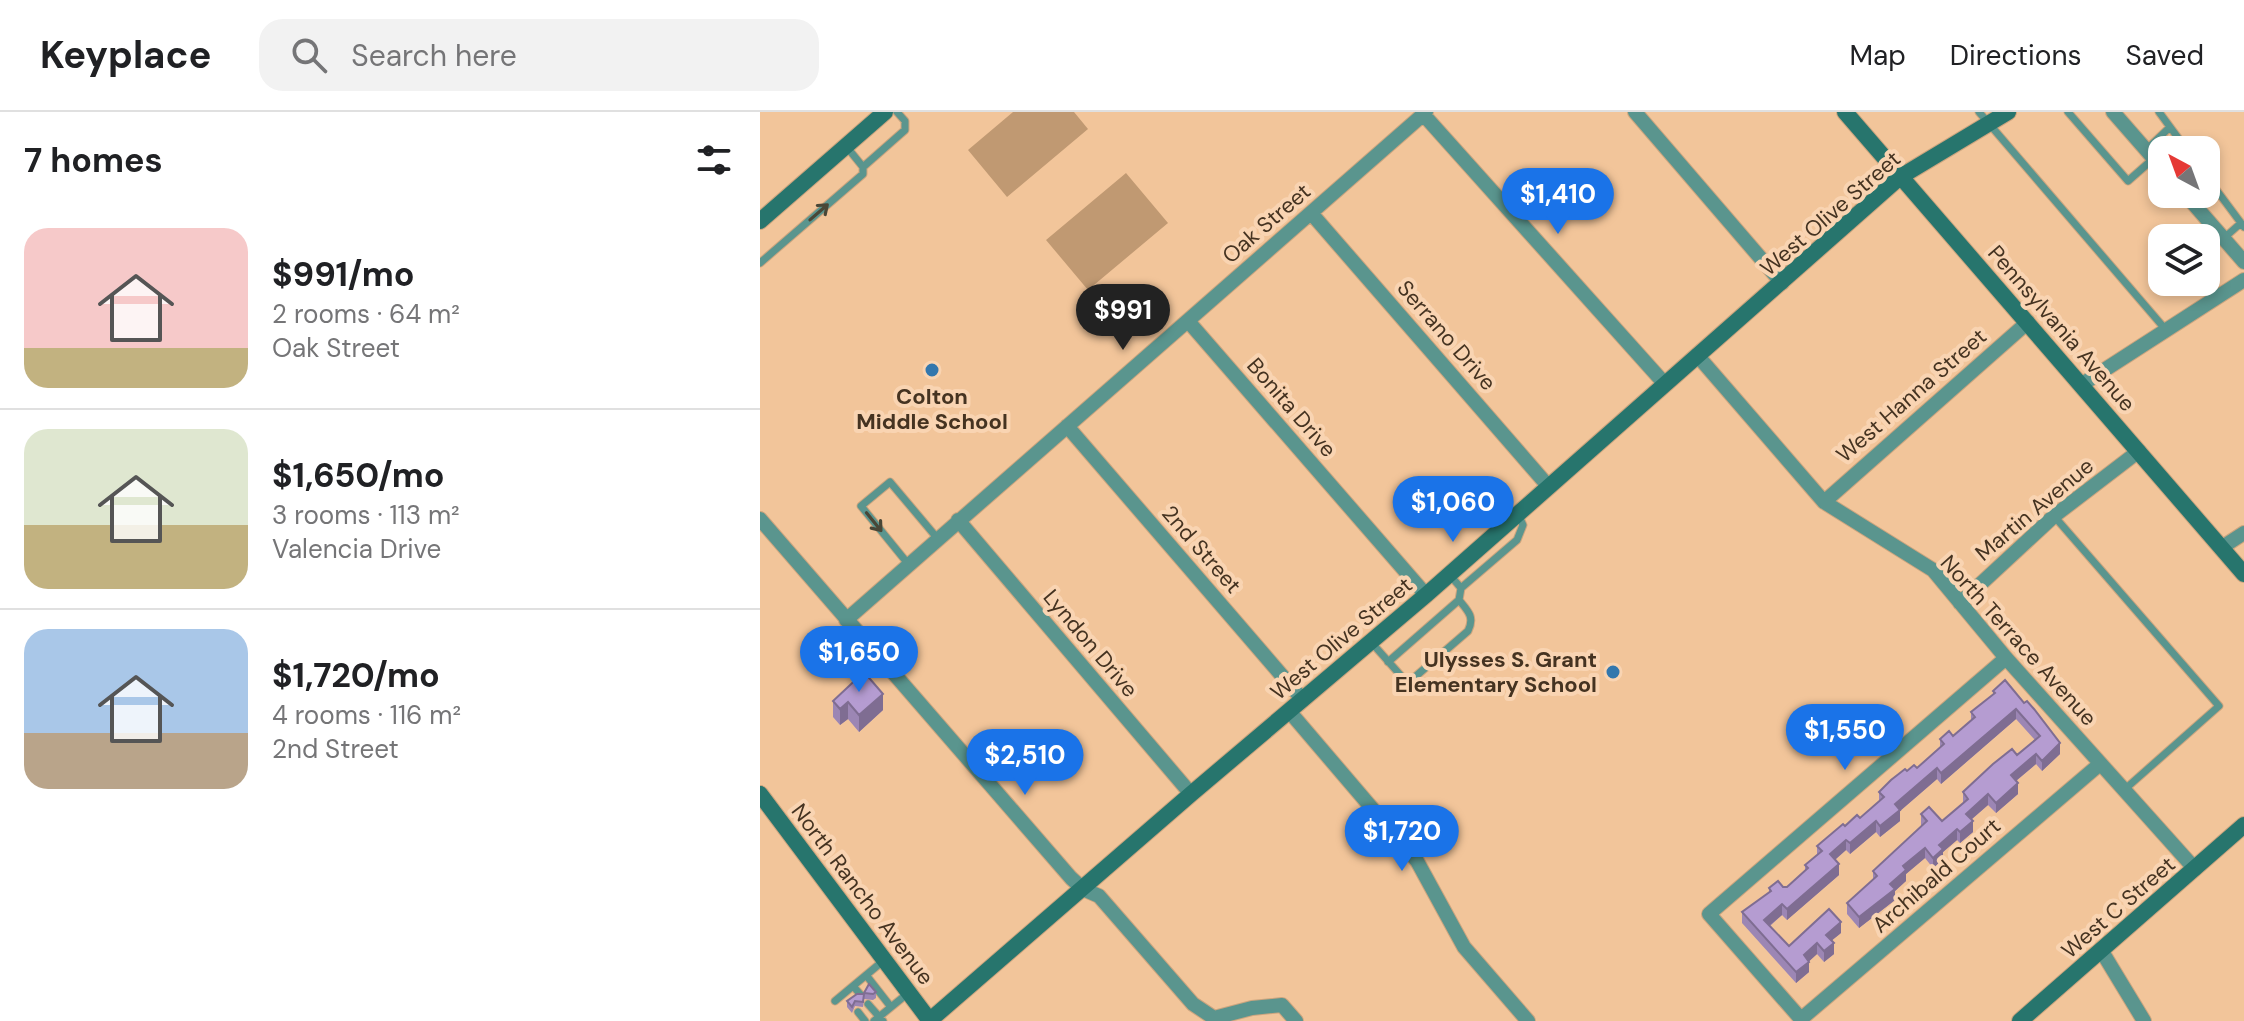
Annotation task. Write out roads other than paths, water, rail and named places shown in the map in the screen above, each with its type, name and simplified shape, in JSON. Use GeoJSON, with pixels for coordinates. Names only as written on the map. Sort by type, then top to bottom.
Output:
{"type":"FeatureCollection","features":[{"type":"Feature","properties":{"kind":"street"},"geometry":{"type":"LineString","coordinates":[[760,221],[885,112]]}},
{"type":"Feature","properties":{"kind":"street"},"geometry":{"type":"LineString","coordinates":[[1635,112],[1782,283]]}},
{"type":"Feature","properties":{"kind":"street","name":"Pennsylvania Avenue"},"geometry":{"type":"LineString","coordinates":[[1845,112],[2244,574]]}},
{"type":"Feature","properties":{"kind":"street","name":"West Olive Street"},"geometry":{"type":"LineString","coordinates":[[930,1021],[1426,595],[1900,177],[1984,118],[2008,112]]}},
{"type":"Feature","properties":{"kind":"street"},"geometry":{"type":"LineString","coordinates":[[2113,112],[2148,152]]}},
{"type":"Feature","properties":{"kind":"street"},"geometry":{"type":"LineString","coordinates":[[1425,113],[1664,383]]}},
{"type":"Feature","properties":{"kind":"street","name":"Oak Street"},"geometry":{"type":"LineString","coordinates":[[846,620],[1425,113]]}},
{"type":"Feature","properties":{"kind":"street"},"geometry":{"type":"LineString","coordinates":[[2197,208],[2244,262]]}},
{"type":"Feature","properties":{"kind":"street","name":"Serrano Drive"},"geometry":{"type":"LineString","coordinates":[[1311,213],[1549,487]]}},
{"type":"Feature","properties":{"kind":"street"},"geometry":{"type":"LineString","coordinates":[[2081,385],[2244,280]]}},
{"type":"Feature","properties":{"kind":"street","name":"Bonita Drive"},"geometry":{"type":"LineString","coordinates":[[1188,321],[1426,595]]}},
{"type":"Feature","properties":{"kind":"street","name":"West Hanna Street"},"geometry":{"type":"LineString","coordinates":[[1824,502],[2028,322]]}},
{"type":"Feature","properties":{"kind":"street","name":"North Terrace Avenue"},"geometry":{"type":"LineString","coordinates":[[1697,355],[1824,502],[1933,570],[2006,658],[2195,869]]}},
{"type":"Feature","properties":{"kind":"street","name":"2nd Street"},"geometry":{"type":"LineString","coordinates":[[1067,426],[1303,700]]}},
{"type":"Feature","properties":{"kind":"street","name":"Martin Avenue"},"geometry":{"type":"LineString","coordinates":[[1960,603],[2054,516],[2139,451]]}},
{"type":"Feature","properties":{"kind":"street"},"geometry":{"type":"LineString","coordinates":[[760,519],[1071,878],[1083,889],[1099,896],[1193,1004],[1214,1018],[1252,1008],[1282,1005],[1296,1021]]}},
{"type":"Feature","properties":{"kind":"street","name":"Lyndon Drive"},"geometry":{"type":"LineString","coordinates":[[958,520],[1191,794]]}},
{"type":"Feature","properties":{"kind":"street"},"geometry":{"type":"LineString","coordinates":[[2221,548],[2244,533]]}},
{"type":"Feature","properties":{"kind":"street"},"geometry":{"type":"LineString","coordinates":[[1801,1019],[1709,914],[2006,658]]}},
{"type":"Feature","properties":{"kind":"street"},"geometry":{"type":"LineString","coordinates":[[1289,711],[1417,861],[1464,947],[1528,1021]]}},
{"type":"Feature","properties":{"kind":"street","name":"Archibald Court"},"geometry":{"type":"LineString","coordinates":[[1801,1019],[2100,764]]}},
{"type":"Feature","properties":{"kind":"street","name":"North Rancho Avenue"},"geometry":{"type":"LineString","coordinates":[[760,794],[930,1021]]}},
{"type":"Feature","properties":{"kind":"street","name":"West C Street"},"geometry":{"type":"LineString","coordinates":[[2020,1021],[2244,825]]}},
{"type":"Feature","properties":{"kind":"street"},"geometry":{"type":"LineString","coordinates":[[2101,950],[2144,1021]]}},
{"type":"Feature","properties":{"kind":"lane"},"geometry":{"type":"LineString","coordinates":[[863,167],[905,130],[905,121],[897,112]]}},
{"type":"Feature","properties":{"kind":"lane"},"geometry":{"type":"LineString","coordinates":[[2068,112],[2128,181],[2148,164]]}},
{"type":"Feature","properties":{"kind":"lane"},"geometry":{"type":"LineString","coordinates":[[2159,112],[2177,136]]}},
{"type":"Feature","properties":{"kind":"lane"},"geometry":{"type":"LineString","coordinates":[[1984,118],[2166,330]]}},
{"type":"Feature","properties":{"kind":"lane"},"geometry":{"type":"LineString","coordinates":[[2166,136],[2170,127]]}},
{"type":"Feature","properties":{"kind":"lane"},"geometry":{"type":"LineString","coordinates":[[760,263],[863,174],[863,167],[846,146]]}},
{"type":"Feature","properties":{"kind":"lane"},"geometry":{"type":"LineString","coordinates":[[2220,195],[2242,225],[2224,238]]}},
{"type":"Feature","properties":{"kind":"lane"},"geometry":{"type":"LineString","coordinates":[[909,565],[861,506],[890,482],[938,539]]}},
{"type":"Feature","properties":{"kind":"lane"},"geometry":{"type":"LineString","coordinates":[[1388,662],[1459,600],[1461,588],[1517,540],[1523,525],[1518,514]]}},
{"type":"Feature","properties":{"kind":"lane"},"geometry":{"type":"LineString","coordinates":[[2054,516],[2219,706],[2124,790]]}},
{"type":"Feature","properties":{"kind":"lane"},"geometry":{"type":"LineString","coordinates":[[1449,574],[1461,588]]}},
{"type":"Feature","properties":{"kind":"lane"},"geometry":{"type":"LineString","coordinates":[[1371,642],[1408,681],[1468,631],[1471,615],[1459,600]]}},
{"type":"Feature","properties":{"kind":"lane"},"geometry":{"type":"LineString","coordinates":[[835,1001],[885,960]]}},
{"type":"Feature","properties":{"kind":"lane"},"geometry":{"type":"LineString","coordinates":[[866,975],[891,1007]]}},
{"type":"Feature","properties":{"kind":"lane"},"geometry":{"type":"LineString","coordinates":[[853,986],[860,994]]}},
{"type":"Feature","properties":{"kind":"lane"},"geometry":{"type":"LineString","coordinates":[[868,1004],[878,1019],[909,992]]}},
{"type":"Feature","properties":{"kind":"lane"},"geometry":{"type":"LineString","coordinates":[[843,994],[850,1003]]}},
{"type":"Feature","properties":{"kind":"lane"},"geometry":{"type":"LineString","coordinates":[[858,1012],[865,1021]]}},
{"type":"Feature","properties":{"kind":"place","name":"Colton Middle School"},"geometry":{"type":"Point","coordinates":[932,370]}},
{"type":"Feature","properties":{"kind":"place","name":"Ulysses S. Grant Elementary School"},"geometry":{"type":"Point","coordinates":[1613,672]}}]}
